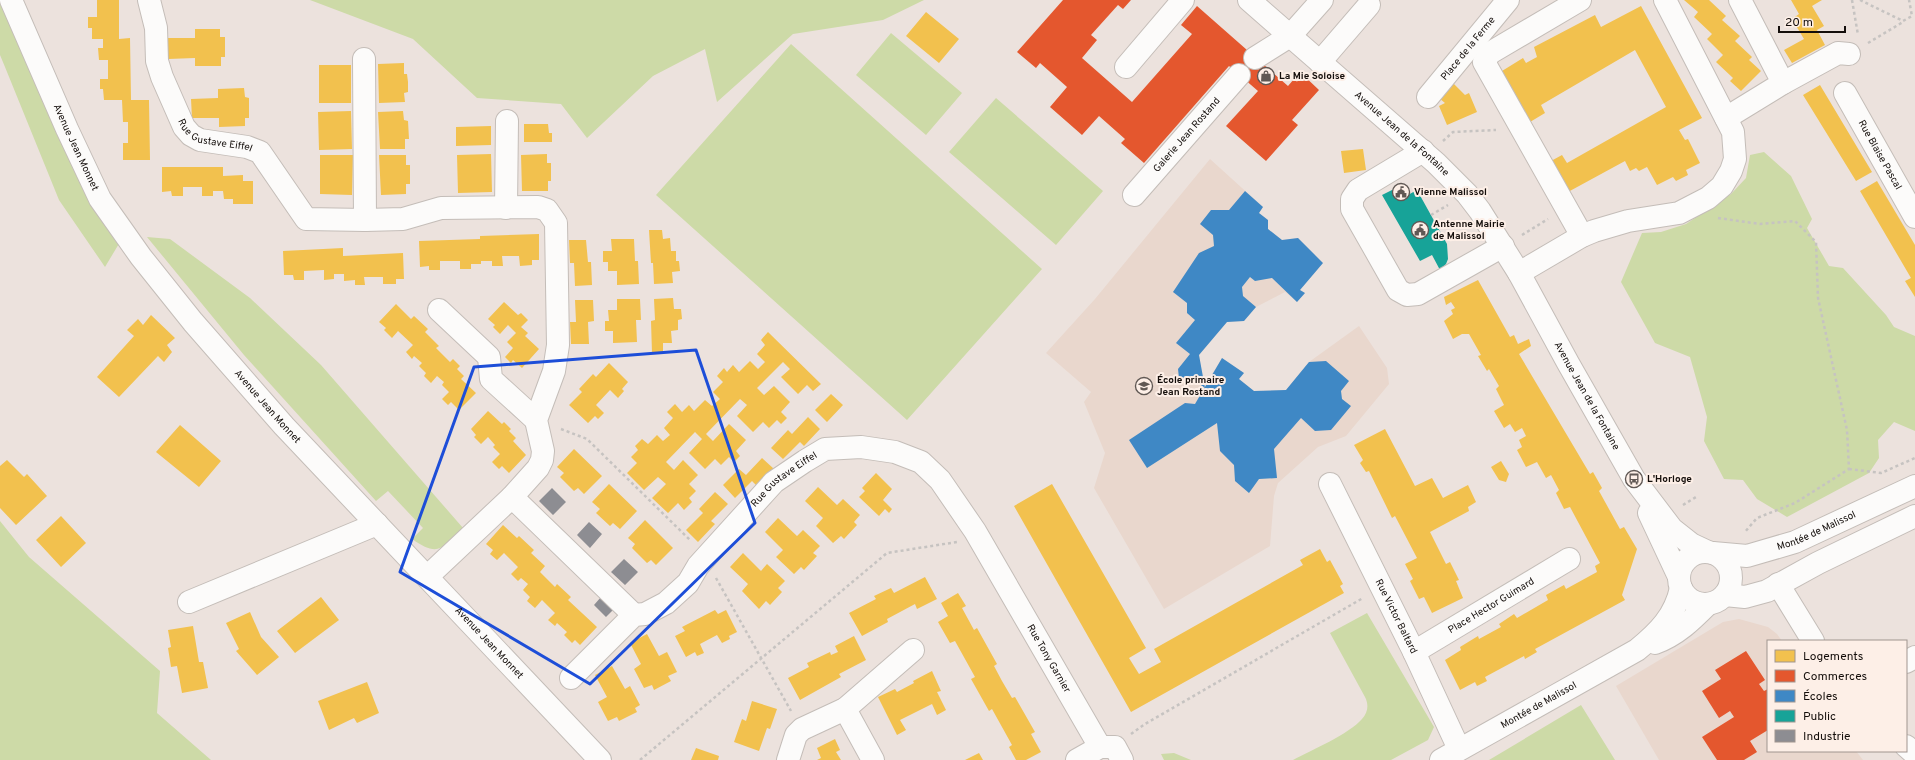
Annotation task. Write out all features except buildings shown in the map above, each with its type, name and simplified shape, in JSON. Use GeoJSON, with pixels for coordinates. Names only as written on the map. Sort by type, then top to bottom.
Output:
{"type":"FeatureCollection","features":[{"type":"Feature","properties":{"kind":"street","name":"Avenue Jean Monnet"},"geometry":{"type":"LineString","coordinates":[[11,0],[67,130],[100,199],[141,257],[193,322],[284,426],[428,576],[600,760]]}},
{"type":"Feature","properties":{"kind":"street","name":"Rue Gustave Eiffel"},"geometry":{"type":"LineString","coordinates":[[149,0],[156,28],[158,61],[162,77],[184,126],[192,135],[200,140],[247,147],[260,152],[306,219],[403,219],[441,208],[538,207],[547,210],[556,223],[558,346],[554,371],[536,420]]}},
{"type":"Feature","properties":{"kind":"street"},"geometry":{"type":"LineString","coordinates":[[1126,67],[1183,0]]}},
{"type":"Feature","properties":{"kind":"street","name":"Avenue Jean de la Fontaine"},"geometry":{"type":"LineString","coordinates":[[1249,0],[1430,157],[1480,211],[1512,241],[1519,273],[1565,358],[1634,479],[1680,583]]}},
{"type":"Feature","properties":{"kind":"street"},"geometry":{"type":"LineString","coordinates":[[1255,58],[1290,36],[1322,0]]}},
{"type":"Feature","properties":{"kind":"street","name":"Place de la Ferme"},"geometry":{"type":"LineString","coordinates":[[1428,97],[1508,0]]}},
{"type":"Feature","properties":{"kind":"street"},"geometry":{"type":"LineString","coordinates":[[1580,0],[1490,53],[1484,62],[1582,236]]}},
{"type":"Feature","properties":{"kind":"street"},"geometry":{"type":"LineString","coordinates":[[1519,273],[1582,236],[1612,225],[1678,213],[1708,198],[1722,186],[1731,171],[1735,159],[1733,132],[1665,0]]}},
{"type":"Feature","properties":{"kind":"street"},"geometry":{"type":"LineString","coordinates":[[1740,0],[1783,83]]}},
{"type":"Feature","properties":{"kind":"street"},"geometry":{"type":"LineString","coordinates":[[1320,62],[1369,5]]}},
{"type":"Feature","properties":{"kind":"street"},"geometry":{"type":"LineString","coordinates":[[1726,118],[1783,83],[1838,53],[1857,49]]}},
{"type":"Feature","properties":{"kind":"street"},"geometry":{"type":"LineString","coordinates":[[364,59],[364,220]]}},
{"type":"Feature","properties":{"kind":"street","name":"Galerie Jean Rostand"},"geometry":{"type":"LineString","coordinates":[[1134,195],[1239,75]]}},
{"type":"Feature","properties":{"kind":"street","name":"Rue Blaise Pascal"},"geometry":{"type":"LineString","coordinates":[[1845,93],[1915,217]]}},
{"type":"Feature","properties":{"kind":"street"},"geometry":{"type":"LineString","coordinates":[[506,208],[507,121]]}},
{"type":"Feature","properties":{"kind":"street"},"geometry":{"type":"LineString","coordinates":[[1430,157],[1358,190],[1352,199],[1352,208],[1398,290],[1407,295],[1418,294],[1512,241]]}},
{"type":"Feature","properties":{"kind":"street"},"geometry":{"type":"LineString","coordinates":[[428,576],[512,497],[538,468],[542,460],[543,451],[536,420],[491,379],[489,357],[439,310]]}},
{"type":"Feature","properties":{"kind":"street","name":"Rue Gustave Eiffel"},"geometry":{"type":"LineString","coordinates":[[571,678],[634,616],[644,614],[666,603],[688,583],[698,566],[774,482],[825,449],[861,447],[894,452],[921,462],[940,480],[978,539]]}},
{"type":"Feature","properties":{"kind":"street","name":"Avenue Jean de la Fontaine"},"geometry":{"type":"LineString","coordinates":[[1634,479],[1672,529],[1691,544],[1711,553]]}},
{"type":"Feature","properties":{"kind":"street","name":"Rue Victor Baltard"},"geometry":{"type":"LineString","coordinates":[[1330,484],[1414,652],[1450,755]]}},
{"type":"Feature","properties":{"kind":"street","name":"Montée de Malissol"},"geometry":{"type":"LineString","coordinates":[[1450,755],[1637,650],[1656,635],[1667,622],[1675,608],[1680,583],[1681,568],[1689,558],[1699,553],[1747,556],[1788,544],[1915,486]]}},
{"type":"Feature","properties":{"kind":"street"},"geometry":{"type":"LineString","coordinates":[[512,497],[634,616]]}},
{"type":"Feature","properties":{"kind":"street"},"geometry":{"type":"LineString","coordinates":[[1680,583],[1687,597],[1699,604],[1716,599],[1745,597],[1761,593],[1818,563],[1915,516]]}},
{"type":"Feature","properties":{"kind":"street"},"geometry":{"type":"LineString","coordinates":[[189,602],[377,524]]}},
{"type":"Feature","properties":{"kind":"street","name":"Rue Tony Garnier"},"geometry":{"type":"LineString","coordinates":[[978,539],[1113,751]]}},
{"type":"Feature","properties":{"kind":"street","name":"Montée de Malissol"},"geometry":{"type":"LineString","coordinates":[[1637,650],[1660,642],[1675,633],[1694,619],[1731,583],[1731,572],[1725,561],[1711,553]]}},
{"type":"Feature","properties":{"kind":"street","name":"Place Hector Guimard"},"geometry":{"type":"LineString","coordinates":[[1414,652],[1568,559]]}},
{"type":"Feature","properties":{"kind":"street"},"geometry":{"type":"LineString","coordinates":[[1778,584],[1812,640]]}},
{"type":"Feature","properties":{"kind":"street"},"geometry":{"type":"LineString","coordinates":[[788,760],[796,735],[802,729],[845,708],[913,650]]}},
{"type":"Feature","properties":{"kind":"street"},"geometry":{"type":"LineString","coordinates":[[845,708],[873,760]]}},
{"type":"Feature","properties":{"kind":"street"},"geometry":{"type":"LineString","coordinates":[[1907,747],[1915,754]]}},
{"type":"Feature","properties":{"kind":"street"},"geometry":{"type":"LineString","coordinates":[[1076,760],[1113,751]]}},
{"type":"Feature","properties":{"kind":"path"},"geometry":{"type":"LineString","coordinates":[[1860,0],[1904,21]]}},
{"type":"Feature","properties":{"kind":"path"},"geometry":{"type":"LineString","coordinates":[[1857,49],[1914,16],[1909,0]]}},
{"type":"Feature","properties":{"kind":"path"},"geometry":{"type":"LineString","coordinates":[[1430,157],[1448,153],[1440,144],[1453,132],[1522,130]]}},
{"type":"Feature","properties":{"kind":"path"},"geometry":{"type":"LineString","coordinates":[[1708,198],[1714,217],[1760,224],[1795,221],[1816,242],[1818,298],[1846,430],[1849,469]]}},
{"type":"Feature","properties":{"kind":"path"},"geometry":{"type":"LineString","coordinates":[[1512,241],[1566,207]]}},
{"type":"Feature","properties":{"kind":"path"},"geometry":{"type":"LineString","coordinates":[[1743,535],[1757,518],[1795,503],[1849,469],[1881,473],[1915,458]]}},
{"type":"Feature","properties":{"kind":"path"},"geometry":{"type":"LineString","coordinates":[[640,760],[887,553],[978,539]]}},
{"type":"Feature","properties":{"kind":"path"},"geometry":{"type":"LineString","coordinates":[[1113,751],[1145,724],[1382,587]]}},
{"type":"Feature","properties":{"kind":"highlighted area"},"geometry":{"type":"Polygon","coordinates":[[[696,350],[755,523],[590,684],[400,572],[474,367],[696,350]]]}},
{"type":"Feature","properties":{"kind":"shaded area","name":"École primaire Jean Rostand"},"geometry":{"type":"Polygon","coordinates":[[[1210,159],[1263,207],[1259,213],[1268,220],[1268,229],[1282,240],[1298,238],[1323,263],[1300,290],[1305,293],[1297,302],[1285,292],[1256,307],[1244,321],[1227,322],[1199,355],[1204,387],[1222,358],[1244,373],[1239,379],[1254,391],[1286,390],[1309,362],[1359,326],[1387,368],[1389,384],[1346,436],[1318,447],[1278,483],[1274,496],[1270,546],[1164,609],[1094,488],[1105,453],[1084,402],[1091,392],[1046,353],[1095,299],[1210,159]]]}},
{"type":"Feature","properties":{"kind":"shaded area"},"geometry":{"type":"Polygon","coordinates":[[[1739,619],[1768,627],[1777,634],[1781,640],[1767,640],[1767,752],[1857,752],[1863,760],[1659,760],[1616,686],[1723,622],[1739,619]]]}},
{"type":"Feature","properties":{"kind":"green space"},"geometry":{"type":"Polygon","coordinates":[[[310,0],[924,0],[883,20],[793,34],[717,102],[705,49],[653,76],[587,138],[561,104],[477,98],[413,39],[310,0]]]}},
{"type":"Feature","properties":{"kind":"green space"},"geometry":{"type":"Polygon","coordinates":[[[0,2],[66,153],[120,242],[105,267],[59,200],[0,55],[0,2]]]}},
{"type":"Feature","properties":{"kind":"green space"},"geometry":{"type":"Polygon","coordinates":[[[891,33],[962,93],[926,135],[856,75],[891,33]]]}},
{"type":"Feature","properties":{"kind":"green space"},"geometry":{"type":"Polygon","coordinates":[[[791,44],[1042,269],[907,420],[656,195],[791,44]]]}},
{"type":"Feature","properties":{"kind":"green space"},"geometry":{"type":"Polygon","coordinates":[[[996,98],[1103,191],[1056,245],[949,152],[996,98]]]}},
{"type":"Feature","properties":{"kind":"green space"},"geometry":{"type":"Polygon","coordinates":[[[1764,152],[1791,176],[1812,219],[1807,228],[1829,266],[1843,268],[1886,315],[1894,327],[1915,336],[1915,431],[1894,422],[1878,440],[1879,458],[1869,473],[1787,517],[1757,499],[1743,480],[1724,479],[1704,441],[1707,417],[1690,357],[1655,343],[1621,282],[1642,233],[1661,232],[1686,224],[1731,194],[1746,178],[1750,155],[1764,152]]]}},
{"type":"Feature","properties":{"kind":"green space"},"geometry":{"type":"Polygon","coordinates":[[[147,237],[170,239],[250,298],[321,365],[463,528],[450,541],[440,548],[428,548],[412,539],[423,528],[388,491],[376,501],[244,355],[147,237]]]}},
{"type":"Feature","properties":{"kind":"green space"},"geometry":{"type":"Polygon","coordinates":[[[0,521],[29,557],[160,671],[157,713],[211,760],[0,760],[0,521]]]}},
{"type":"Feature","properties":{"kind":"green space"},"geometry":{"type":"Polygon","coordinates":[[[1367,613],[1434,727],[1428,740],[1391,760],[1293,760],[1330,741],[1356,725],[1366,714],[1367,703],[1365,697],[1330,633],[1367,613]]]}},
{"type":"Feature","properties":{"kind":"green space"},"geometry":{"type":"Polygon","coordinates":[[[1581,705],[1615,760],[1489,760],[1581,705]]]}},
{"type":"Feature","properties":{"kind":"green space"},"geometry":{"type":"Polygon","coordinates":[[[1174,753],[1191,760],[1164,760],[1161,754],[1174,753]]]}},
{"type":"Feature","properties":{"kind":"place","name":"La Mie Soloise"},"geometry":{"type":"Point","coordinates":[1266,76]}},
{"type":"Feature","properties":{"kind":"place","name":"Vienne Malissol"},"geometry":{"type":"Point","coordinates":[1401,192]}},
{"type":"Feature","properties":{"kind":"place","name":"Antenne Mairie de Malissol"},"geometry":{"type":"Point","coordinates":[1420,230]}},
{"type":"Feature","properties":{"kind":"place","name":"École primaire Jean Rostand"},"geometry":{"type":"Point","coordinates":[1144,386]}},
{"type":"Feature","properties":{"kind":"place","name":"L'Horloge"},"geometry":{"type":"Point","coordinates":[1634,479]}}]}
